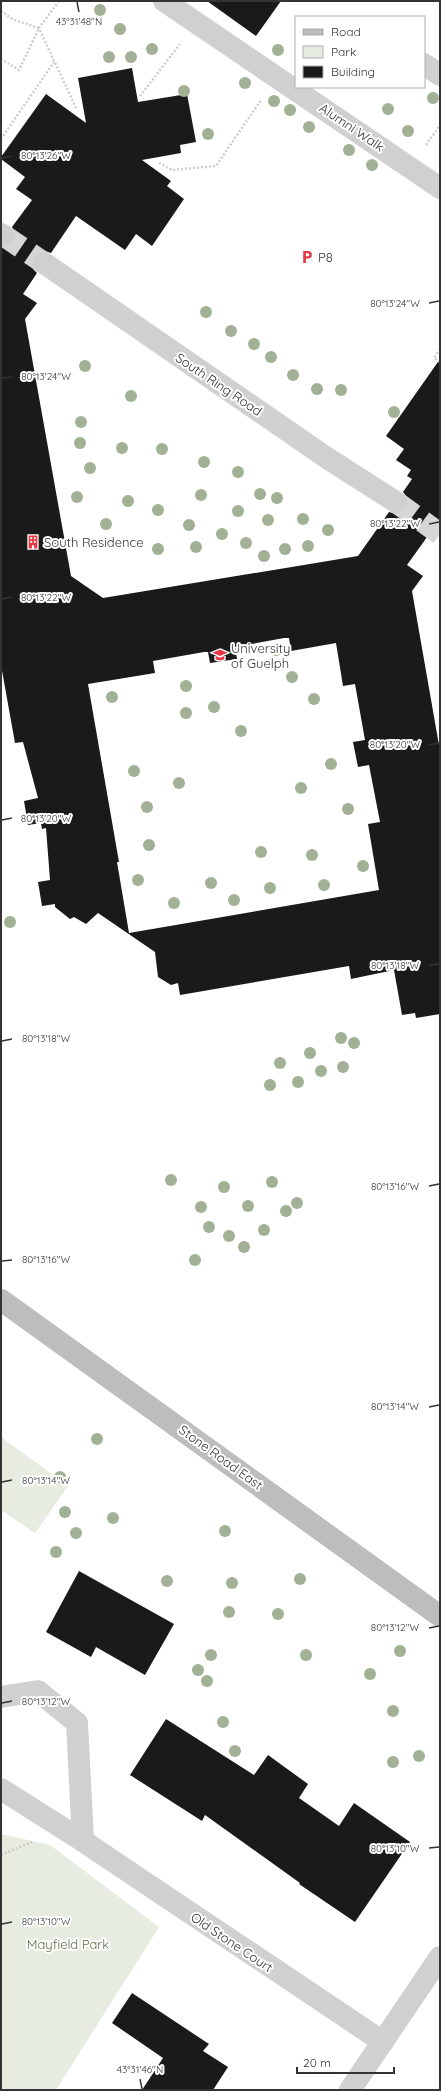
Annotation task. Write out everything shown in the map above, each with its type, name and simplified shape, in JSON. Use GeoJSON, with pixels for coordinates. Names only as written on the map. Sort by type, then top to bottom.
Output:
{"type":"FeatureCollection","features":[{"type":"Feature","properties":{"kind":"main road","name":"Stone Road East"},"geometry":{"type":"LineString","coordinates":[[1,1300],[440,1616]]}},
{"type":"Feature","properties":{"kind":"street","name":"Alumni Walk"},"geometry":{"type":"LineString","coordinates":[[164,1],[440,188]]}},
{"type":"Feature","properties":{"kind":"street"},"geometry":{"type":"LineString","coordinates":[[425,65],[440,75]]}},
{"type":"Feature","properties":{"kind":"street","name":"South Ring Road"},"geometry":{"type":"LineString","coordinates":[[44,263],[320,453],[396,502]]}},
{"type":"Feature","properties":{"kind":"street"},"geometry":{"type":"LineString","coordinates":[[1,1697],[38,1691],[77,1723],[83,1841]]}},
{"type":"Feature","properties":{"kind":"street","name":"Old Stone Court"},"geometry":{"type":"LineString","coordinates":[[1,1789],[83,1841],[382,2042]]}},
{"type":"Feature","properties":{"kind":"street"},"geometry":{"type":"LineString","coordinates":[[350,2090],[440,1957]]}},
{"type":"Feature","properties":{"kind":"path"},"geometry":{"type":"LineString","coordinates":[[1,58],[18,70],[39,28],[59,1]]}},
{"type":"Feature","properties":{"kind":"path"},"geometry":{"type":"LineString","coordinates":[[1,11],[14,20],[39,28],[76,108]]}},
{"type":"Feature","properties":{"kind":"path"},"geometry":{"type":"LineString","coordinates":[[140,96],[196,24]]}},
{"type":"Feature","properties":{"kind":"path"},"geometry":{"type":"LineString","coordinates":[[1,139],[55,62]]}},
{"type":"Feature","properties":{"kind":"path"},"geometry":{"type":"LineString","coordinates":[[159,163],[172,170],[216,166],[277,77]]}},
{"type":"Feature","properties":{"kind":"path"},"geometry":{"type":"LineString","coordinates":[[440,349],[434,358],[440,362]]}},
{"type":"Feature","properties":{"kind":"green space"},"geometry":{"type":"Polygon","coordinates":[[[1,1437],[68,1486],[35,1533],[1,1510],[1,1437]]]}},
{"type":"Feature","properties":{"kind":"green space","name":"Mayfield Park"},"geometry":{"type":"Polygon","coordinates":[[[1,1834],[50,1845],[159,1927],[56,2090],[1,2090],[1,1834]]]}},
{"type":"Feature","properties":{"kind":"building"},"geometry":{"type":"Polygon","coordinates":[[[207,1],[281,1],[256,36],[207,1]]]}},
{"type":"Feature","properties":{"kind":"building","name":"South Residence"},"geometry":{"type":"Polygon","coordinates":[[[132,68],[138,102],[187,94],[196,142],[180,145],[181,153],[142,160],[171,181],[167,186],[184,199],[152,246],[136,234],[125,250],[76,216],[51,253],[45,251],[38,252],[34,256],[32,262],[33,269],[37,273],[23,294],[37,303],[25,319],[71,576],[103,598],[358,556],[389,512],[396,514],[402,513],[407,508],[407,497],[403,492],[412,479],[407,476],[411,470],[396,460],[404,449],[386,436],[440,359],[440,519],[407,565],[423,576],[412,591],[440,751],[440,1014],[416,1018],[415,1013],[402,1015],[394,970],[351,979],[349,966],[180,995],[178,983],[171,985],[158,977],[155,952],[98,913],[86,924],[74,917],[70,919],[55,907],[55,904],[42,906],[38,882],[50,880],[46,828],[42,829],[41,823],[28,825],[24,801],[38,798],[23,742],[15,743],[1,665],[1,247],[10,246],[14,241],[15,234],[12,227],[32,200],[16,189],[25,177],[1,159],[1,157],[46,94],[86,123],[78,78],[132,68]],[[289,638],[235,647],[237,659],[210,663],[208,652],[204,652],[153,661],[155,673],[88,684],[119,862],[117,862],[129,933],[379,890],[368,824],[380,822],[369,765],[358,767],[353,742],[365,740],[355,684],[343,686],[336,643],[291,651],[289,638]]]}},
{"type":"Feature","properties":{"kind":"building"},"geometry":{"type":"Polygon","coordinates":[[[79,1571],[174,1624],[145,1675],[96,1647],[91,1657],[46,1632],[79,1571]]]}},
{"type":"Feature","properties":{"kind":"building"},"geometry":{"type":"Polygon","coordinates":[[[166,1719],[254,1775],[268,1755],[308,1784],[299,1798],[339,1826],[354,1803],[410,1842],[355,1922],[299,1884],[300,1883],[205,1815],[202,1821],[130,1775],[166,1719]]]}},
{"type":"Feature","properties":{"kind":"building"},"geometry":{"type":"Polygon","coordinates":[[[132,1993],[209,2044],[203,2051],[228,2067],[213,2090],[142,2090],[163,2058],[112,2023],[132,1993]]]}},
{"type":"Feature","properties":{"kind":"tunnel"},"geometry":{"type":"LineString","coordinates":[[3,235],[44,263]]}},
{"type":"Feature","properties":{"kind":"tunnel"},"geometry":{"type":"LineString","coordinates":[[396,502],[440,534]]}},
{"type":"Feature","properties":{"kind":"place","name":"P8"},"geometry":{"type":"Point","coordinates":[307,257]}},
{"type":"Feature","properties":{"kind":"place","name":"South Residence"},"geometry":{"type":"Point","coordinates":[33,542]}},
{"type":"Feature","properties":{"kind":"place","name":"University of Guelph"},"geometry":{"type":"Point","coordinates":[220,655]}}]}
